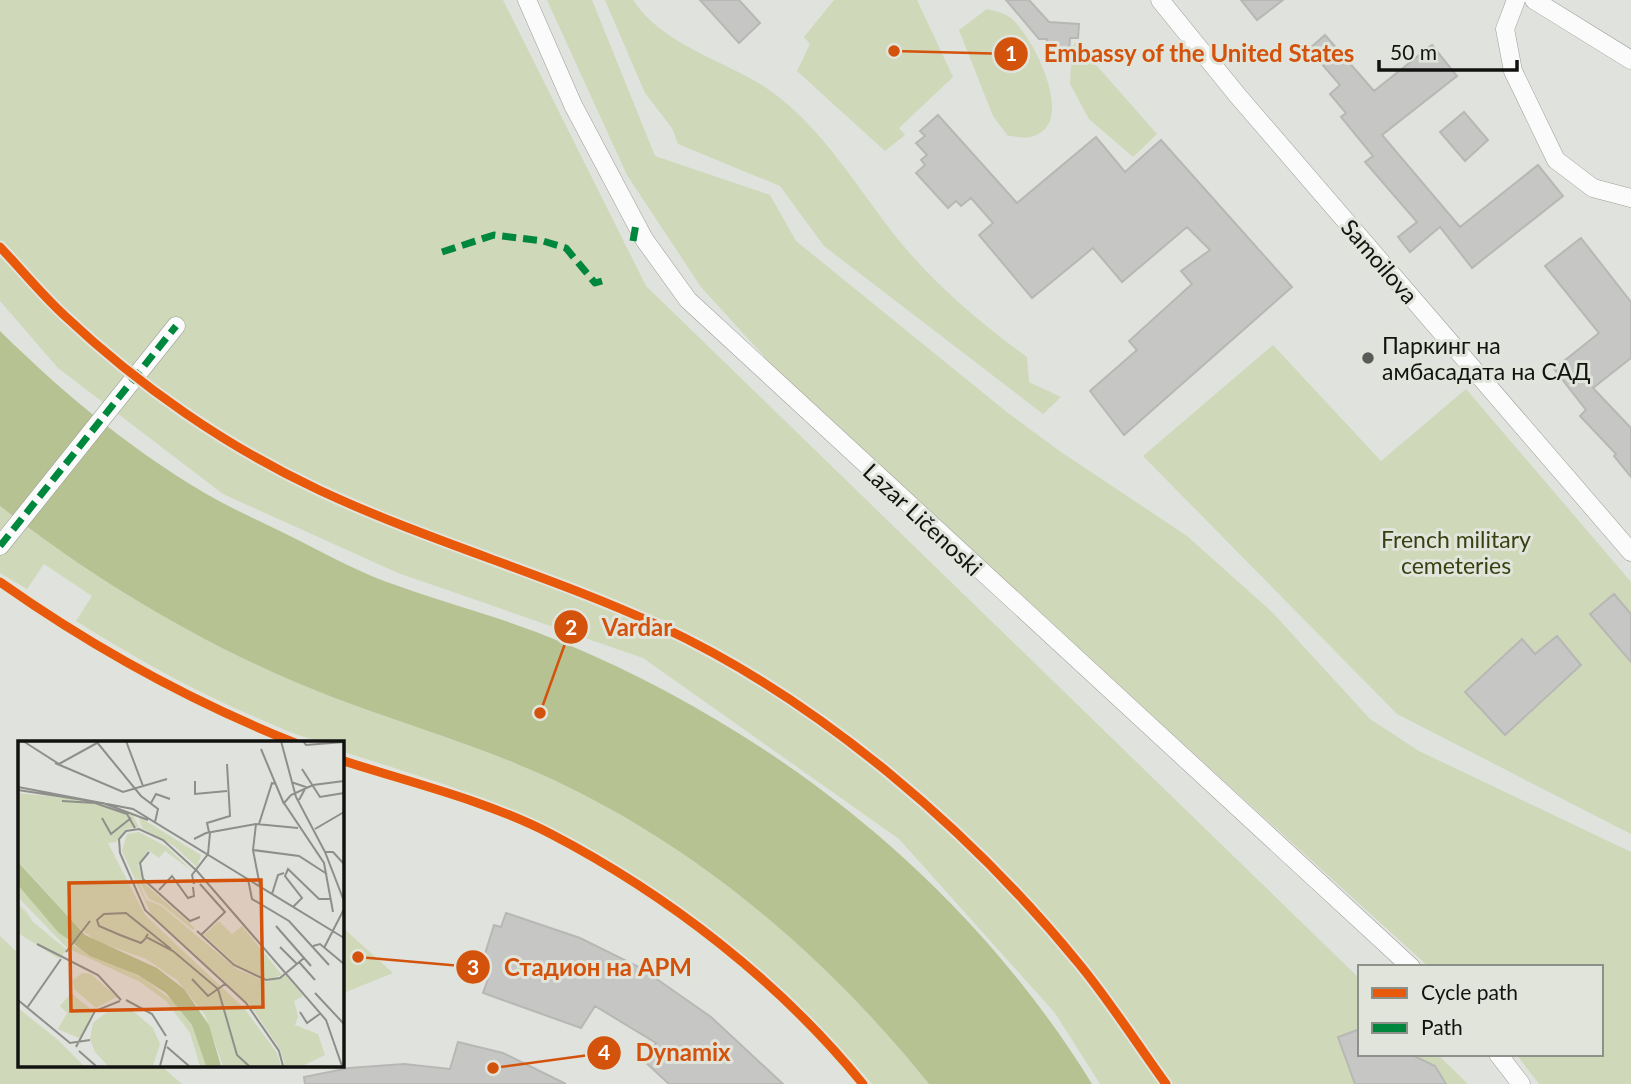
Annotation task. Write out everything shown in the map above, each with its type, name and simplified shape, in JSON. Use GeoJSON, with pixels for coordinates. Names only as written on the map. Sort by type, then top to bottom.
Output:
{"type":"FeatureCollection","features":[{"type":"Feature","properties":{"kind":"street","name":"Lazar Ličenoski"},"geometry":{"type":"LineString","coordinates":[[527,0],[573,105],[644,239],[688,300],[1409,965]]}},
{"type":"Feature","properties":{"kind":"street","name":"Samoilova"},"geometry":{"type":"LineString","coordinates":[[1160,0],[1238,96],[1631,552]]}},
{"type":"Feature","properties":{"kind":"street"},"geometry":{"type":"LineString","coordinates":[[1516,0],[1505,29],[1513,71],[1556,160],[1593,188],[1631,198]]}},
{"type":"Feature","properties":{"kind":"street"},"geometry":{"type":"LineString","coordinates":[[1534,0],[1628,52]]}},
{"type":"Feature","properties":{"kind":"street"},"geometry":{"type":"LineString","coordinates":[[0,546],[176,326]]}},
{"type":"Feature","properties":{"kind":"street"},"geometry":{"type":"LineString","coordinates":[[1500,1056],[1521,1084]]}},
{"type":"Feature","properties":{"kind":"green space"},"geometry":{"type":"Polygon","coordinates":[[[0,0],[503,0],[646,286],[1358,977],[1358,1056],[1439,1056],[1468,1084],[1100,1084],[1055,1013],[899,839],[643,658],[398,573],[223,494],[58,368],[0,301],[0,0]]]}},
{"type":"Feature","properties":{"kind":"green space"},"geometry":{"type":"Polygon","coordinates":[[[547,0],[592,0],[655,156],[770,195],[796,241],[1008,413],[1061,452],[1187,536],[1272,612],[1370,719],[1419,751],[1631,852],[1631,1084],[1539,1084],[1518,1056],[1603,1056],[1603,965],[1427,965],[800,396],[701,287],[627,175],[547,0]]]}},
{"type":"Feature","properties":{"kind":"green space"},"geometry":{"type":"Polygon","coordinates":[[[605,0],[633,0],[645,16],[676,40],[748,77],[785,102],[822,139],[901,243],[929,274],[976,318],[1027,357],[1029,382],[1061,397],[1043,414],[824,246],[780,186],[678,144],[672,128],[645,93],[605,0]]]}},
{"type":"Feature","properties":{"kind":"green space"},"geometry":{"type":"Polygon","coordinates":[[[834,0],[917,0],[953,77],[899,128],[905,135],[885,151],[797,71],[810,44],[804,37],[834,0]]]}},
{"type":"Feature","properties":{"kind":"green space"},"geometry":{"type":"Polygon","coordinates":[[[987,9],[1007,15],[1021,29],[1048,81],[1052,100],[1051,117],[1044,130],[1030,137],[1008,136],[993,116],[959,30],[987,9]]]}},
{"type":"Feature","properties":{"kind":"green space"},"geometry":{"type":"Polygon","coordinates":[[[1076,42],[1157,134],[1133,157],[1089,119],[1070,84],[1072,47],[1076,42]]]}},
{"type":"Feature","properties":{"kind":"green space","name":"French military cemeteries"},"geometry":{"type":"Polygon","coordinates":[[[1273,345],[1381,461],[1466,389],[1631,582],[1631,834],[1397,714],[1143,456],[1273,345]]]}},
{"type":"Feature","properties":{"kind":"green space"},"geometry":{"type":"Polygon","coordinates":[[[0,506],[118,589],[244,659],[332,697],[480,749],[538,773],[618,814],[717,878],[809,954],[891,1039],[929,1084],[872,1084],[791,999],[747,959],[653,887],[603,856],[551,828],[497,804],[439,782],[343,752],[343,741],[320,741],[300,736],[212,698],[166,674],[76,621],[92,596],[44,564],[27,589],[0,573],[0,506]]]}},
{"type":"Feature","properties":{"kind":"green space"},"geometry":{"type":"Polygon","coordinates":[[[343,928],[393,973],[343,993],[343,928]]]}},
{"type":"Feature","properties":{"kind":"green space"},"geometry":{"type":"Polygon","coordinates":[[[0,936],[18,953],[18,1066],[161,1066],[182,1084],[0,1084],[0,936]]]}},
{"type":"Feature","properties":{"kind":"shaded area"},"geometry":{"type":"Polygon","coordinates":[[[0,331],[104,424],[160,465],[219,501],[372,576],[564,643],[643,680],[720,722],[793,769],[862,822],[928,880],[988,943],[1043,1011],[1092,1084],[929,1084],[891,1039],[809,954],[717,878],[669,845],[618,814],[538,773],[480,749],[332,697],[244,659],[159,614],[78,563],[0,506],[0,331]]]}},
{"type":"Feature","properties":{"kind":"building"},"geometry":{"type":"Polygon","coordinates":[[[700,0],[739,0],[760,23],[739,43],[700,0]]]}},
{"type":"Feature","properties":{"kind":"building"},"geometry":{"type":"Polygon","coordinates":[[[1006,0],[1029,0],[1049,22],[1079,24],[1078,38],[1070,38],[1069,53],[1046,52],[1047,39],[1039,39],[1006,0]]]}},
{"type":"Feature","properties":{"kind":"building"},"geometry":{"type":"Polygon","coordinates":[[[1241,0],[1283,0],[1257,20],[1241,0]]]}},
{"type":"Feature","properties":{"kind":"building"},"geometry":{"type":"Polygon","coordinates":[[[1325,35],[1374,91],[1432,45],[1457,76],[1382,135],[1460,227],[1538,165],[1563,196],[1472,268],[1440,227],[1410,252],[1398,237],[1417,222],[1365,162],[1373,156],[1341,117],[1346,113],[1330,94],[1340,85],[1309,49],[1325,35]]]}},
{"type":"Feature","properties":{"kind":"building"},"geometry":{"type":"Polygon","coordinates":[[[1464,112],[1488,140],[1465,161],[1440,132],[1464,112]]]}},
{"type":"Feature","properties":{"kind":"building"},"geometry":{"type":"Polygon","coordinates":[[[938,115],[1017,203],[1096,137],[1125,172],[1161,140],[1292,287],[1124,435],[1090,391],[1137,350],[1129,341],[1192,284],[1181,271],[1210,250],[1187,227],[1122,282],[1093,248],[1032,298],[979,235],[993,223],[971,198],[961,206],[956,201],[948,208],[916,173],[925,165],[921,160],[927,155],[916,143],[925,136],[920,131],[938,115]]]}},
{"type":"Feature","properties":{"kind":"building"},"geometry":{"type":"Polygon","coordinates":[[[1581,238],[1631,302],[1631,358],[1593,388],[1631,428],[1631,477],[1614,456],[1616,454],[1580,416],[1586,410],[1554,369],[1599,333],[1545,266],[1581,238]]]}},
{"type":"Feature","properties":{"kind":"building"},"geometry":{"type":"Polygon","coordinates":[[[1614,594],[1631,614],[1631,662],[1590,614],[1614,594]]]}},
{"type":"Feature","properties":{"kind":"building"},"geometry":{"type":"Polygon","coordinates":[[[1557,636],[1581,665],[1505,735],[1465,692],[1522,639],[1535,654],[1557,636]]]}},
{"type":"Feature","properties":{"kind":"building"},"geometry":{"type":"Polygon","coordinates":[[[506,913],[580,938],[641,968],[711,1017],[783,1084],[669,1084],[643,1060],[656,1043],[595,1006],[581,1028],[483,993],[488,979],[478,976],[494,925],[501,927],[506,913]]]}},
{"type":"Feature","properties":{"kind":"building"},"geometry":{"type":"Polygon","coordinates":[[[1358,1030],[1358,1056],[1414,1056],[1435,1066],[1446,1084],[1355,1084],[1338,1037],[1358,1030]]]}},
{"type":"Feature","properties":{"kind":"building"},"geometry":{"type":"Polygon","coordinates":[[[458,1042],[503,1053],[566,1084],[305,1084],[304,1077],[349,1068],[404,1064],[450,1069],[458,1042]]]}},
{"type":"Feature","properties":{"kind":"marked path"},"geometry":{"type":"LineString","coordinates":[[633,241],[636,224]]}},
{"type":"Feature","properties":{"kind":"marked path"},"geometry":{"type":"LineString","coordinates":[[442,252],[494,235],[543,241],[566,248],[595,283],[602,281]]}},
{"type":"Feature","properties":{"kind":"marked path"},"geometry":{"type":"LineString","coordinates":[[0,546],[176,326]]}},
{"type":"Feature","properties":{"kind":"cycle path"},"geometry":{"type":"LineString","coordinates":[[0,247],[57,308],[123,367],[185,413],[251,455],[361,509],[660,626],[719,656],[834,730],[941,818],[1037,915],[1091,979],[1166,1084]]}},
{"type":"Feature","properties":{"kind":"cycle path"},"geometry":{"type":"LineString","coordinates":[[0,582],[70,629],[143,671],[180,691],[290,741]]}},
{"type":"Feature","properties":{"kind":"cycle path"},"geometry":{"type":"LineString","coordinates":[[343,761],[500,811],[551,834],[637,884],[719,943],[758,976],[795,1010],[863,1084]]}},
{"type":"Feature","properties":{"kind":"place","name":"Embassy of the United States"},"geometry":{"type":"Point","coordinates":[894,51]}},
{"type":"Feature","properties":{"kind":"place","name":"Паркинг на амбасадата на САД"},"geometry":{"type":"Point","coordinates":[1368,358]}},
{"type":"Feature","properties":{"kind":"place","name":"Vardar"},"geometry":{"type":"Point","coordinates":[540,713]}},
{"type":"Feature","properties":{"kind":"place","name":"Стадион на АРМ"},"geometry":{"type":"Point","coordinates":[358,957]}},
{"type":"Feature","properties":{"kind":"place","name":"Dynamix"},"geometry":{"type":"Point","coordinates":[493,1068]}}]}
